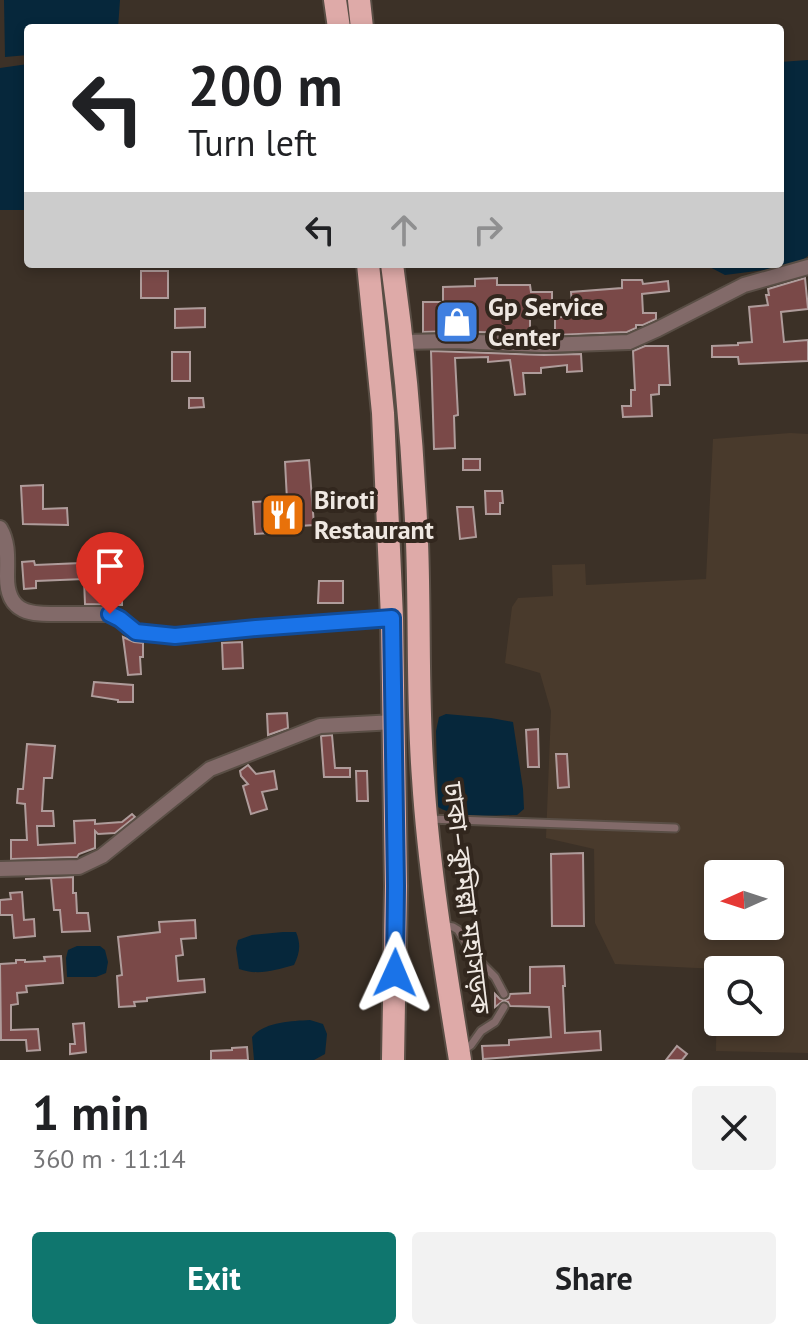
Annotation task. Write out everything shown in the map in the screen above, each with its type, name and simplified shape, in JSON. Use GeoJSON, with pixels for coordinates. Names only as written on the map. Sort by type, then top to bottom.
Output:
{"type":"FeatureCollection","features":[{"type":"Feature","properties":{"kind":"highway"},"geometry":{"type":"LineString","coordinates":[[335,0],[338,24]]}},
{"type":"Feature","properties":{"kind":"highway"},"geometry":{"type":"LineString","coordinates":[[359,0],[362,24]]}},
{"type":"Feature","properties":{"kind":"highway"},"geometry":{"type":"LineString","coordinates":[[368,268],[383,413],[392,618],[396,886],[393,1060]]}},
{"type":"Feature","properties":{"kind":"highway","name":"ঢাকা–কুমিল্লা মহাসড়ক"},"geometry":{"type":"LineString","coordinates":[[392,268],[415,499],[423,780],[434,884],[460,1056]]}},
{"type":"Feature","properties":{"kind":"highway"},"geometry":{"type":"LineString","coordinates":[[396,886],[434,884]]}},
{"type":"Feature","properties":{"kind":"street"},"geometry":{"type":"LineString","coordinates":[[401,342],[544,345],[629,342],[744,285],[808,267]]}},
{"type":"Feature","properties":{"kind":"street"},"geometry":{"type":"LineString","coordinates":[[0,528],[7,543],[10,598],[20,609],[33,614],[110,614],[136,632],[175,636],[392,618]]}},
{"type":"Feature","properties":{"kind":"street"},"geometry":{"type":"LineString","coordinates":[[0,869],[79,867],[102,856],[210,769],[320,726],[395,722]]}},
{"type":"Feature","properties":{"kind":"lane"},"geometry":{"type":"LineString","coordinates":[[427,819],[675,828]]}},
{"type":"Feature","properties":{"kind":"lane"},"geometry":{"type":"LineString","coordinates":[[440,924],[458,930],[476,958],[495,977],[504,994]]}},
{"type":"Feature","properties":{"kind":"lane"},"geometry":{"type":"LineString","coordinates":[[460,1056],[481,1031],[495,1022],[504,1007]]}},
{"type":"Feature","properties":{"kind":"shaded area"},"geometry":{"type":"Polygon","coordinates":[[[808,434],[808,1053],[716,1051],[716,1036],[784,1036],[784,956],[704,956],[704,968],[615,964],[595,923],[594,849],[546,838],[551,711],[540,673],[505,663],[512,607],[518,598],[553,596],[552,565],[585,564],[586,585],[706,579],[713,439],[808,434]]]}},
{"type":"Feature","properties":{"kind":"water"},"geometry":{"type":"Polygon","coordinates":[[[4,0],[120,0],[118,24],[24,24],[24,55],[5,57],[4,0]]]}},
{"type":"Feature","properties":{"kind":"water"},"geometry":{"type":"Polygon","coordinates":[[[808,60],[808,256],[794,266],[784,267],[784,62],[808,60]]]}},
{"type":"Feature","properties":{"kind":"water"},"geometry":{"type":"Polygon","coordinates":[[[24,65],[24,210],[0,210],[0,68],[24,65]]]}},
{"type":"Feature","properties":{"kind":"water"},"geometry":{"type":"Polygon","coordinates":[[[712,268],[779,268],[725,275],[712,268]]]}},
{"type":"Feature","properties":{"kind":"water"},"geometry":{"type":"Polygon","coordinates":[[[446,714],[513,722],[524,809],[517,815],[456,814],[438,807],[436,731],[439,717],[446,714]]]}},
{"type":"Feature","properties":{"kind":"water"},"geometry":{"type":"Polygon","coordinates":[[[296,932],[298,936],[298,956],[294,965],[260,972],[239,969],[238,940],[252,935],[296,932]]]}},
{"type":"Feature","properties":{"kind":"water"},"geometry":{"type":"Polygon","coordinates":[[[77,946],[100,946],[105,950],[108,962],[106,973],[96,977],[67,977],[68,950],[77,946]]]}},
{"type":"Feature","properties":{"kind":"water"},"geometry":{"type":"Polygon","coordinates":[[[310,1020],[323,1024],[327,1034],[325,1054],[314,1060],[254,1060],[252,1037],[257,1032],[278,1023],[310,1020]]]}},
{"type":"Feature","properties":{"kind":"building"},"geometry":{"type":"Polygon","coordinates":[[[141,271],[168,271],[168,298],[141,298],[141,271]]]}},
{"type":"Feature","properties":{"kind":"building"},"geometry":{"type":"Polygon","coordinates":[[[497,278],[497,285],[530,285],[531,292],[552,292],[552,314],[530,315],[530,334],[423,332],[423,302],[443,302],[443,287],[475,286],[475,279],[497,278]]]}},
{"type":"Feature","properties":{"kind":"building"},"geometry":{"type":"Polygon","coordinates":[[[805,278],[808,309],[781,312],[784,342],[808,340],[808,361],[739,364],[738,357],[712,357],[712,346],[752,342],[749,307],[768,305],[768,289],[805,278]]]}},
{"type":"Feature","properties":{"kind":"building"},"geometry":{"type":"Polygon","coordinates":[[[622,280],[642,280],[643,284],[668,281],[669,291],[642,294],[643,313],[656,313],[656,319],[636,325],[627,332],[555,335],[555,317],[573,317],[571,292],[622,288],[622,280]]]}},
{"type":"Feature","properties":{"kind":"building"},"geometry":{"type":"Polygon","coordinates":[[[205,308],[205,327],[175,328],[175,309],[205,308]]]}},
{"type":"Feature","properties":{"kind":"building"},"geometry":{"type":"Polygon","coordinates":[[[645,346],[668,346],[670,385],[659,385],[659,394],[651,395],[652,416],[623,417],[622,406],[631,406],[631,390],[635,390],[633,351],[645,346]]]}},
{"type":"Feature","properties":{"kind":"building"},"geometry":{"type":"Polygon","coordinates":[[[431,351],[581,354],[582,371],[567,372],[567,365],[541,368],[541,373],[523,373],[525,394],[515,395],[510,360],[488,362],[488,357],[455,358],[458,415],[454,416],[455,448],[434,449],[431,351]]]}},
{"type":"Feature","properties":{"kind":"building"},"geometry":{"type":"Polygon","coordinates":[[[172,352],[190,352],[190,381],[172,381],[172,352]]]}},
{"type":"Feature","properties":{"kind":"building"},"geometry":{"type":"Polygon","coordinates":[[[189,398],[203,398],[204,407],[189,408],[189,398]]]}},
{"type":"Feature","properties":{"kind":"building"},"geometry":{"type":"Polygon","coordinates":[[[463,459],[480,459],[480,470],[463,470],[463,459]]]}},
{"type":"Feature","properties":{"kind":"building"},"geometry":{"type":"Polygon","coordinates":[[[309,460],[314,525],[269,528],[270,533],[255,534],[253,502],[287,500],[285,462],[309,460]]]}},
{"type":"Feature","properties":{"kind":"building"},"geometry":{"type":"Polygon","coordinates":[[[43,485],[43,509],[67,508],[68,525],[23,524],[21,486],[43,485]]]}},
{"type":"Feature","properties":{"kind":"building"},"geometry":{"type":"Polygon","coordinates":[[[485,491],[502,491],[500,514],[486,514],[485,491]]]}},
{"type":"Feature","properties":{"kind":"building"},"geometry":{"type":"Polygon","coordinates":[[[457,507],[473,507],[476,537],[460,539],[457,507]]]}},
{"type":"Feature","properties":{"kind":"building"},"geometry":{"type":"Polygon","coordinates":[[[93,553],[94,561],[125,560],[122,605],[85,604],[84,579],[36,581],[36,588],[24,589],[22,562],[34,561],[35,565],[81,563],[80,554],[93,553]]]}},
{"type":"Feature","properties":{"kind":"building"},"geometry":{"type":"Polygon","coordinates":[[[319,581],[343,581],[343,603],[318,603],[319,581]]]}},
{"type":"Feature","properties":{"kind":"building"},"geometry":{"type":"Polygon","coordinates":[[[123,637],[143,643],[141,674],[128,675],[123,637]]]}},
{"type":"Feature","properties":{"kind":"building"},"geometry":{"type":"Polygon","coordinates":[[[242,642],[243,668],[223,669],[222,643],[242,642]]]}},
{"type":"Feature","properties":{"kind":"building"},"geometry":{"type":"Polygon","coordinates":[[[94,682],[133,685],[133,702],[92,696],[94,682]]]}},
{"type":"Feature","properties":{"kind":"building"},"geometry":{"type":"Polygon","coordinates":[[[287,713],[288,728],[268,735],[267,714],[287,713]]]}},
{"type":"Feature","properties":{"kind":"building"},"geometry":{"type":"Polygon","coordinates":[[[538,729],[539,767],[528,767],[526,730],[538,729]]]}},
{"type":"Feature","properties":{"kind":"building"},"geometry":{"type":"Polygon","coordinates":[[[332,735],[335,768],[350,768],[350,777],[324,777],[321,736],[332,735]]]}},
{"type":"Feature","properties":{"kind":"building"},"geometry":{"type":"Polygon","coordinates":[[[27,744],[55,746],[52,778],[44,778],[42,811],[53,811],[54,826],[37,826],[38,845],[75,843],[74,821],[95,820],[95,824],[122,822],[132,814],[135,817],[115,833],[98,834],[95,831],[95,848],[77,857],[11,859],[11,840],[27,840],[25,804],[17,803],[18,789],[23,789],[27,744]]]}},
{"type":"Feature","properties":{"kind":"building"},"geometry":{"type":"Polygon","coordinates":[[[556,754],[567,754],[569,787],[558,788],[556,754]]]}},
{"type":"Feature","properties":{"kind":"building"},"geometry":{"type":"Polygon","coordinates":[[[248,765],[256,774],[274,771],[277,789],[262,792],[267,809],[251,814],[243,786],[248,784],[240,771],[248,765]]]}},
{"type":"Feature","properties":{"kind":"building"},"geometry":{"type":"Polygon","coordinates":[[[356,771],[367,771],[368,801],[357,801],[356,771]]]}},
{"type":"Feature","properties":{"kind":"building"},"geometry":{"type":"Polygon","coordinates":[[[583,853],[584,926],[552,926],[551,854],[583,853]]]}},
{"type":"Feature","properties":{"kind":"building"},"geometry":{"type":"Polygon","coordinates":[[[73,877],[77,913],[88,913],[90,931],[62,932],[60,910],[54,910],[51,878],[25,879],[73,877]]]}},
{"type":"Feature","properties":{"kind":"building"},"geometry":{"type":"Polygon","coordinates":[[[22,892],[24,920],[34,919],[35,936],[14,938],[12,915],[0,915],[0,900],[11,899],[10,893],[22,892]]]}},
{"type":"Feature","properties":{"kind":"building"},"geometry":{"type":"Polygon","coordinates":[[[195,920],[196,938],[181,939],[183,955],[176,956],[178,981],[204,979],[205,992],[147,998],[147,1001],[134,1002],[135,1006],[119,1007],[117,976],[122,975],[118,937],[160,932],[159,922],[195,920]]]}},
{"type":"Feature","properties":{"kind":"building"},"geometry":{"type":"Polygon","coordinates":[[[61,956],[63,983],[26,986],[27,992],[17,993],[18,1004],[11,1005],[11,1030],[38,1029],[40,1050],[27,1051],[26,1040],[1,1040],[0,964],[16,963],[16,960],[45,961],[44,957],[61,956]]]}},
{"type":"Feature","properties":{"kind":"building"},"geometry":{"type":"Polygon","coordinates":[[[564,966],[565,1033],[600,1031],[601,1050],[483,1059],[482,1046],[509,1045],[509,1040],[551,1037],[549,1007],[510,1006],[503,1001],[495,1007],[495,994],[505,1000],[510,994],[530,993],[530,967],[564,966]]]}},
{"type":"Feature","properties":{"kind":"building"},"geometry":{"type":"Polygon","coordinates":[[[84,1023],[86,1052],[70,1054],[70,1044],[75,1044],[73,1024],[84,1023]]]}},
{"type":"Feature","properties":{"kind":"building"},"geometry":{"type":"Polygon","coordinates":[[[677,1046],[687,1054],[682,1060],[666,1060],[677,1046]]]}},
{"type":"Feature","properties":{"kind":"building"},"geometry":{"type":"Polygon","coordinates":[[[247,1047],[248,1060],[211,1060],[211,1051],[247,1047]]]}},
{"type":"Feature","properties":{"kind":"place","name":"Gp Service Center"},"geometry":{"type":"Point","coordinates":[457,322]}},
{"type":"Feature","properties":{"kind":"place","name":"Biroti Restaurant"},"geometry":{"type":"Point","coordinates":[283,515]}},
{"type":"Feature","properties":{"kind":"route"},"geometry":{"type":"LineString","coordinates":[[110,614],[136,632],[175,636],[392,618],[395,973]]}}]}
